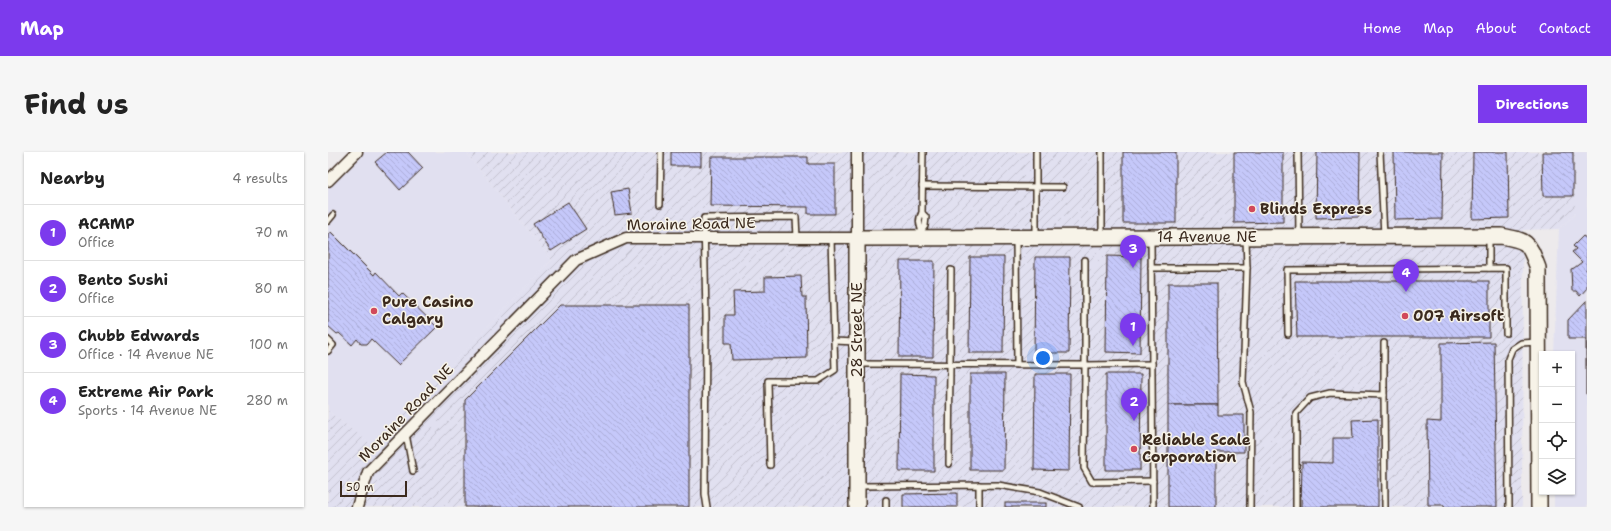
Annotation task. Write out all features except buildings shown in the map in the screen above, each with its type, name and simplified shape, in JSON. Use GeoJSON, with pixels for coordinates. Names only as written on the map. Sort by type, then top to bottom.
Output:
{"type":"FeatureCollection","features":[{"type":"Feature","properties":{"kind":"street"},"geometry":{"type":"LineString","coordinates":[[328,181],[357,152]]}},
{"type":"Feature","properties":{"kind":"street","name":"28 Street NE"},"geometry":{"type":"LineString","coordinates":[[857,152],[857,507]]}},
{"type":"Feature","properties":{"kind":"street","name":"14 Avenue NE"},"geometry":{"type":"LineString","coordinates":[[857,238],[922,234],[1016,238],[1501,236],[1520,240],[1530,247],[1538,268],[1539,342]]}},
{"type":"Feature","properties":{"kind":"street","name":"Moraine Road NE"},"geometry":{"type":"LineString","coordinates":[[357,507],[368,472],[576,260],[626,238],[857,238]]}},
{"type":"Feature","properties":{"kind":"street"},"geometry":{"type":"LineString","coordinates":[[1539,342],[1539,507]]}},
{"type":"Feature","properties":{"kind":"lane"},"geometry":{"type":"LineString","coordinates":[[660,204],[661,152]]}},
{"type":"Feature","properties":{"kind":"lane"},"geometry":{"type":"LineString","coordinates":[[922,152],[922,213],[926,217],[922,234]]}},
{"type":"Feature","properties":{"kind":"lane"},"geometry":{"type":"LineString","coordinates":[[1036,152],[1036,238]]}},
{"type":"Feature","properties":{"kind":"lane"},"geometry":{"type":"LineString","coordinates":[[1102,152],[1102,237]]}},
{"type":"Feature","properties":{"kind":"lane"},"geometry":{"type":"LineString","coordinates":[[1298,152],[1299,237]]}},
{"type":"Feature","properties":{"kind":"lane"},"geometry":{"type":"LineString","coordinates":[[1380,152],[1384,236]]}},
{"type":"Feature","properties":{"kind":"lane"},"geometry":{"type":"LineString","coordinates":[[922,186],[1063,187]]}},
{"type":"Feature","properties":{"kind":"lane"},"geometry":{"type":"LineString","coordinates":[[328,221],[333,215]]}},
{"type":"Feature","properties":{"kind":"lane"},"geometry":{"type":"LineString","coordinates":[[707,507],[705,494],[704,457],[706,384],[704,218],[796,218],[797,238]]}},
{"type":"Feature","properties":{"kind":"lane"},"geometry":{"type":"LineString","coordinates":[[1489,236],[1489,268]]}},
{"type":"Feature","properties":{"kind":"lane"},"geometry":{"type":"LineString","coordinates":[[1151,237],[1153,507]]}},
{"type":"Feature","properties":{"kind":"lane"},"geometry":{"type":"LineString","coordinates":[[1246,237],[1247,268],[1243,382],[1251,412],[1250,507]]}},
{"type":"Feature","properties":{"kind":"lane"},"geometry":{"type":"LineString","coordinates":[[770,465],[768,381],[818,381],[835,370],[830,238]]}},
{"type":"Feature","properties":{"kind":"lane"},"geometry":{"type":"LineString","coordinates":[[1016,238],[1017,364]]}},
{"type":"Feature","properties":{"kind":"lane"},"geometry":{"type":"LineString","coordinates":[[1085,260],[1084,468],[1092,482],[1153,481]]}},
{"type":"Feature","properties":{"kind":"lane"},"geometry":{"type":"LineString","coordinates":[[1151,268],[1247,268]]}},
{"type":"Feature","properties":{"kind":"lane"},"geometry":{"type":"LineString","coordinates":[[1288,334],[1287,270],[1489,268],[1506,268],[1506,333]]}},
{"type":"Feature","properties":{"kind":"lane"},"geometry":{"type":"LineString","coordinates":[[949,464],[951,270]]}},
{"type":"Feature","properties":{"kind":"lane"},"geometry":{"type":"LineString","coordinates":[[328,340],[333,345],[328,351]]}},
{"type":"Feature","properties":{"kind":"lane"},"geometry":{"type":"LineString","coordinates":[[834,342],[857,342]]}},
{"type":"Feature","properties":{"kind":"lane"},"geometry":{"type":"LineString","coordinates":[[1509,507],[1508,359],[1512,349],[1521,343],[1539,342]]}},
{"type":"Feature","properties":{"kind":"lane"},"geometry":{"type":"LineString","coordinates":[[1384,343],[1385,507]]}},
{"type":"Feature","properties":{"kind":"lane"},"geometry":{"type":"LineString","coordinates":[[857,364],[1152,364]]}},
{"type":"Feature","properties":{"kind":"lane"},"geometry":{"type":"LineString","coordinates":[[1296,507],[1296,413],[1310,398],[1330,394],[1384,395]]}},
{"type":"Feature","properties":{"kind":"lane"},"geometry":{"type":"LineString","coordinates":[[406,433],[413,471]]}},
{"type":"Feature","properties":{"kind":"lane"},"geometry":{"type":"LineString","coordinates":[[979,485],[979,507]]}},
{"type":"Feature","properties":{"kind":"lane"},"geometry":{"type":"LineString","coordinates":[[857,486],[998,485],[1040,492],[1079,507]]}},
{"type":"Feature","properties":{"kind":"lane"},"geometry":{"type":"LineString","coordinates":[[886,500],[886,507]]}},
{"type":"Feature","properties":{"kind":"shaded area"},"geometry":{"type":"Polygon","coordinates":[[[357,152],[466,152],[552,260],[372,446],[328,411],[328,181],[357,152]]]}},
{"type":"Feature","properties":{"kind":"shaded area"},"geometry":{"type":"Polygon","coordinates":[[[466,152],[1575,152],[1575,214],[1559,229],[1523,230],[1522,507],[328,507],[328,411],[372,445],[552,260],[466,152]]]}},
{"type":"Feature","properties":{"kind":"shaded area"},"geometry":{"type":"Polygon","coordinates":[[[1575,152],[1587,152],[1587,507],[1554,507],[1554,495],[1575,495],[1575,351],[1554,351],[1559,229],[1575,214],[1575,152]]]}},
{"type":"Feature","properties":{"kind":"place","name":"Blinds Express"},"geometry":{"type":"Point","coordinates":[1252,209]}},
{"type":"Feature","properties":{"kind":"place","name":"Chubb Edwards"},"geometry":{"type":"Point","coordinates":[1133,268]}},
{"type":"Feature","properties":{"kind":"place","name":"Extreme Air Park"},"geometry":{"type":"Point","coordinates":[1406,292]}},
{"type":"Feature","properties":{"kind":"place","name":"Pure Casino Calgary"},"geometry":{"type":"Point","coordinates":[374,311]}},
{"type":"Feature","properties":{"kind":"place","name":"007 Airsoft"},"geometry":{"type":"Point","coordinates":[1405,316]}},
{"type":"Feature","properties":{"kind":"place","name":"ACAMP"},"geometry":{"type":"Point","coordinates":[1133,346]}},
{"type":"Feature","properties":{"kind":"place","name":"Bento Sushi"},"geometry":{"type":"Point","coordinates":[1134,421]}},
{"type":"Feature","properties":{"kind":"place","name":"Reliable Scale Corporation"},"geometry":{"type":"Point","coordinates":[1134,449]}}]}
